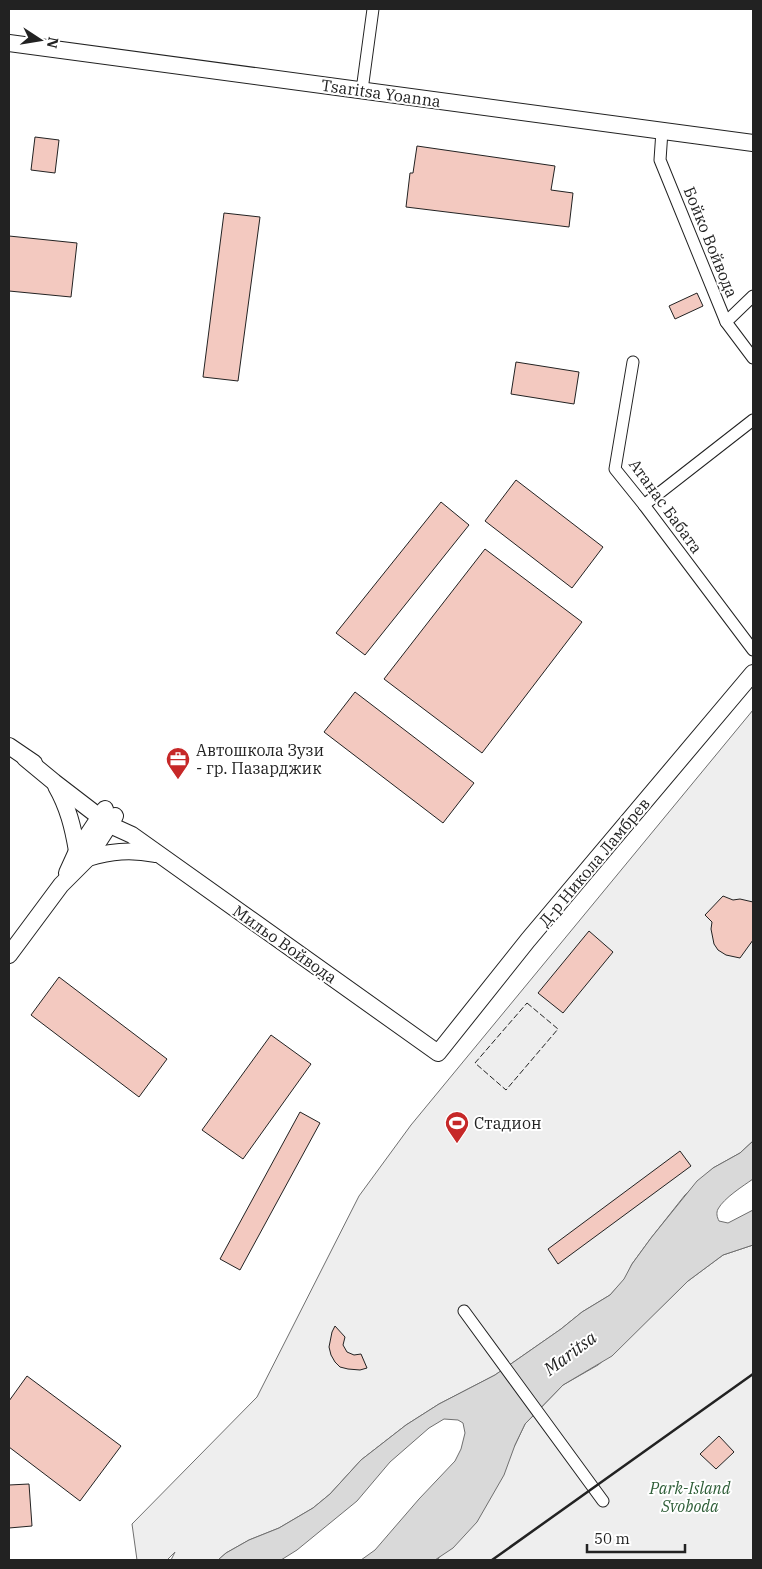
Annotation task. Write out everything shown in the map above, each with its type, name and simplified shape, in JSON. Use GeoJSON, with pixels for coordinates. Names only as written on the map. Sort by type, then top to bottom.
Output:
{"type":"FeatureCollection","features":[{"type":"Feature","properties":{"kind":"street"},"geometry":{"type":"LineString","coordinates":[[362,90],[373,9]]}},
{"type":"Feature","properties":{"kind":"street","name":"Tsaritsa Yoanna"},"geometry":{"type":"LineString","coordinates":[[9,43],[753,143]]}},
{"type":"Feature","properties":{"kind":"street","name":"Бойко Войвода"},"geometry":{"type":"LineString","coordinates":[[662,131],[660,160],[726,322],[753,358]]}},
{"type":"Feature","properties":{"kind":"street"},"geometry":{"type":"LineString","coordinates":[[726,322],[753,296]]}},
{"type":"Feature","properties":{"kind":"street","name":"Атанас Бабата"},"geometry":{"type":"LineString","coordinates":[[633,362],[615,469],[753,650]]}},
{"type":"Feature","properties":{"kind":"street"},"geometry":{"type":"LineString","coordinates":[[644,505],[753,420]]}},
{"type":"Feature","properties":{"kind":"street","name":"Д-р Никола Ламбрев"},"geometry":{"type":"LineString","coordinates":[[438,1052],[528,940],[753,673]]}},
{"type":"Feature","properties":{"kind":"street","name":"Мильо Войвода"},"geometry":{"type":"LineString","coordinates":[[9,746],[438,1052]]}},
{"type":"Feature","properties":{"kind":"street","name":"Мильо Войвода"},"geometry":{"type":"LineString","coordinates":[[25,758],[54,782],[107,816]]}},
{"type":"Feature","properties":{"kind":"street"},"geometry":{"type":"LineString","coordinates":[[54,782],[68,809],[82,855]]}},
{"type":"Feature","properties":{"kind":"street"},"geometry":{"type":"LineString","coordinates":[[9,955],[61,885],[107,816]]}},
{"type":"Feature","properties":{"kind":"street"},"geometry":{"type":"LineString","coordinates":[[82,855],[102,854],[120,850],[160,855]]}},
{"type":"Feature","properties":{"kind":"street"},"geometry":{"type":"LineString","coordinates":[[464,1311],[603,1501]]}},
{"type":"Feature","properties":{"kind":"green space"},"geometry":{"type":"Polygon","coordinates":[[[753,710],[753,1141],[740,1153],[713,1168],[685,1195],[632,1264],[625,1279],[610,1295],[582,1312],[495,1375],[439,1404],[406,1425],[361,1460],[330,1494],[313,1508],[279,1528],[249,1540],[226,1553],[218,1560],[171,1560],[175,1552],[167,1560],[137,1560],[132,1524],[257,1397],[359,1196],[411,1125],[753,710]]]}},
{"type":"Feature","properties":{"kind":"green space","name":"Park-Island Svoboda"},"geometry":{"type":"Polygon","coordinates":[[[753,1245],[753,1560],[435,1560],[438,1559],[515,1445],[525,1424],[563,1385],[598,1365],[622,1345],[688,1281],[723,1255],[753,1245]]]}},
{"type":"Feature","properties":{"kind":"water","name":"Maritsa"},"geometry":{"type":"Polygon","coordinates":[[[753,1141],[753,1179],[734,1192],[725,1201],[718,1209],[717,1216],[719,1221],[728,1223],[753,1210],[753,1245],[723,1255],[688,1281],[612,1356],[563,1385],[525,1424],[504,1475],[477,1522],[453,1548],[435,1560],[361,1560],[375,1550],[455,1461],[461,1449],[465,1433],[463,1423],[458,1420],[444,1419],[429,1428],[390,1462],[357,1501],[297,1550],[281,1560],[218,1560],[226,1553],[249,1540],[279,1528],[313,1508],[330,1494],[361,1460],[406,1425],[439,1404],[495,1375],[582,1312],[610,1295],[624,1279],[632,1264],[651,1238],[697,1181],[713,1168],[740,1153],[753,1141]]]}},
{"type":"Feature","properties":{"kind":"building"},"geometry":{"type":"Polygon","coordinates":[[[35,137],[59,140],[55,173],[31,170],[35,137]]]}},
{"type":"Feature","properties":{"kind":"building"},"geometry":{"type":"Polygon","coordinates":[[[417,146],[555,166],[551,190],[573,193],[569,227],[406,207],[410,173],[413,173],[417,146]]]}},
{"type":"Feature","properties":{"kind":"building"},"geometry":{"type":"Polygon","coordinates":[[[224,213],[260,217],[238,381],[203,377],[224,213]]]}},
{"type":"Feature","properties":{"kind":"building"},"geometry":{"type":"Polygon","coordinates":[[[9,236],[77,243],[71,297],[9,291],[9,236]]]}},
{"type":"Feature","properties":{"kind":"building"},"geometry":{"type":"Polygon","coordinates":[[[697,293],[703,306],[675,319],[669,306],[697,293]]]}},
{"type":"Feature","properties":{"kind":"building"},"geometry":{"type":"Polygon","coordinates":[[[516,362],[579,372],[574,404],[511,394],[516,362]]]}},
{"type":"Feature","properties":{"kind":"building"},"geometry":{"type":"Polygon","coordinates":[[[516,480],[603,547],[572,588],[485,521],[516,480]]]}},
{"type":"Feature","properties":{"kind":"building"},"geometry":{"type":"Polygon","coordinates":[[[441,502],[469,525],[365,655],[336,633],[441,502]]]}},
{"type":"Feature","properties":{"kind":"building"},"geometry":{"type":"Polygon","coordinates":[[[485,549],[582,622],[482,753],[384,679],[485,549]]]}},
{"type":"Feature","properties":{"kind":"building"},"geometry":{"type":"Polygon","coordinates":[[[355,692],[474,783],[443,823],[324,732],[355,692]]]}},
{"type":"Feature","properties":{"kind":"building"},"geometry":{"type":"Polygon","coordinates":[[[723,896],[733,900],[740,899],[753,902],[753,940],[740,958],[726,955],[718,950],[714,944],[711,929],[712,922],[705,915],[723,896]]]}},
{"type":"Feature","properties":{"kind":"building"},"geometry":{"type":"Polygon","coordinates":[[[589,931],[613,952],[563,1013],[538,993],[589,931]]]}},
{"type":"Feature","properties":{"kind":"building"},"geometry":{"type":"Polygon","coordinates":[[[59,977],[167,1059],[139,1097],[31,1015],[59,977]]]}},
{"type":"Feature","properties":{"kind":"building"},"geometry":{"type":"Polygon","coordinates":[[[271,1035],[311,1064],[243,1159],[202,1130],[271,1035]]]}},
{"type":"Feature","properties":{"kind":"building"},"geometry":{"type":"Polygon","coordinates":[[[300,1112],[320,1123],[240,1270],[220,1259],[300,1112]]]}},
{"type":"Feature","properties":{"kind":"building"},"geometry":{"type":"Polygon","coordinates":[[[680,1151],[691,1166],[558,1264],[548,1249],[680,1151]]]}},
{"type":"Feature","properties":{"kind":"building"},"geometry":{"type":"Polygon","coordinates":[[[335,1326],[345,1337],[343,1345],[347,1352],[354,1355],[361,1354],[367,1368],[360,1370],[348,1369],[340,1367],[335,1362],[329,1347],[335,1326]]]}},
{"type":"Feature","properties":{"kind":"building"},"geometry":{"type":"Polygon","coordinates":[[[27,1376],[121,1446],[80,1501],[9,1447],[9,1401],[27,1376]]]}},
{"type":"Feature","properties":{"kind":"building"},"geometry":{"type":"Polygon","coordinates":[[[719,1436],[734,1452],[716,1469],[700,1454],[719,1436]]]}},
{"type":"Feature","properties":{"kind":"building"},"geometry":{"type":"Polygon","coordinates":[[[29,1484],[32,1526],[9,1528],[9,1485],[29,1484]]]}},
{"type":"Feature","properties":{"kind":"fence"},"geometry":{"type":"LineString","coordinates":[[527,1003],[558,1029],[506,1090],[475,1063],[527,1003]]}},
{"type":"Feature","properties":{"kind":"wall"},"geometry":{"type":"LineString","coordinates":[[492,1560],[753,1374]]}},
{"type":"Feature","properties":{"kind":"place","name":"Автошкола Зузи - гр. Пазарджик"},"geometry":{"type":"Point","coordinates":[178,780]}},
{"type":"Feature","properties":{"kind":"place","name":"Стадион"},"geometry":{"type":"Point","coordinates":[457,1144]}}]}
